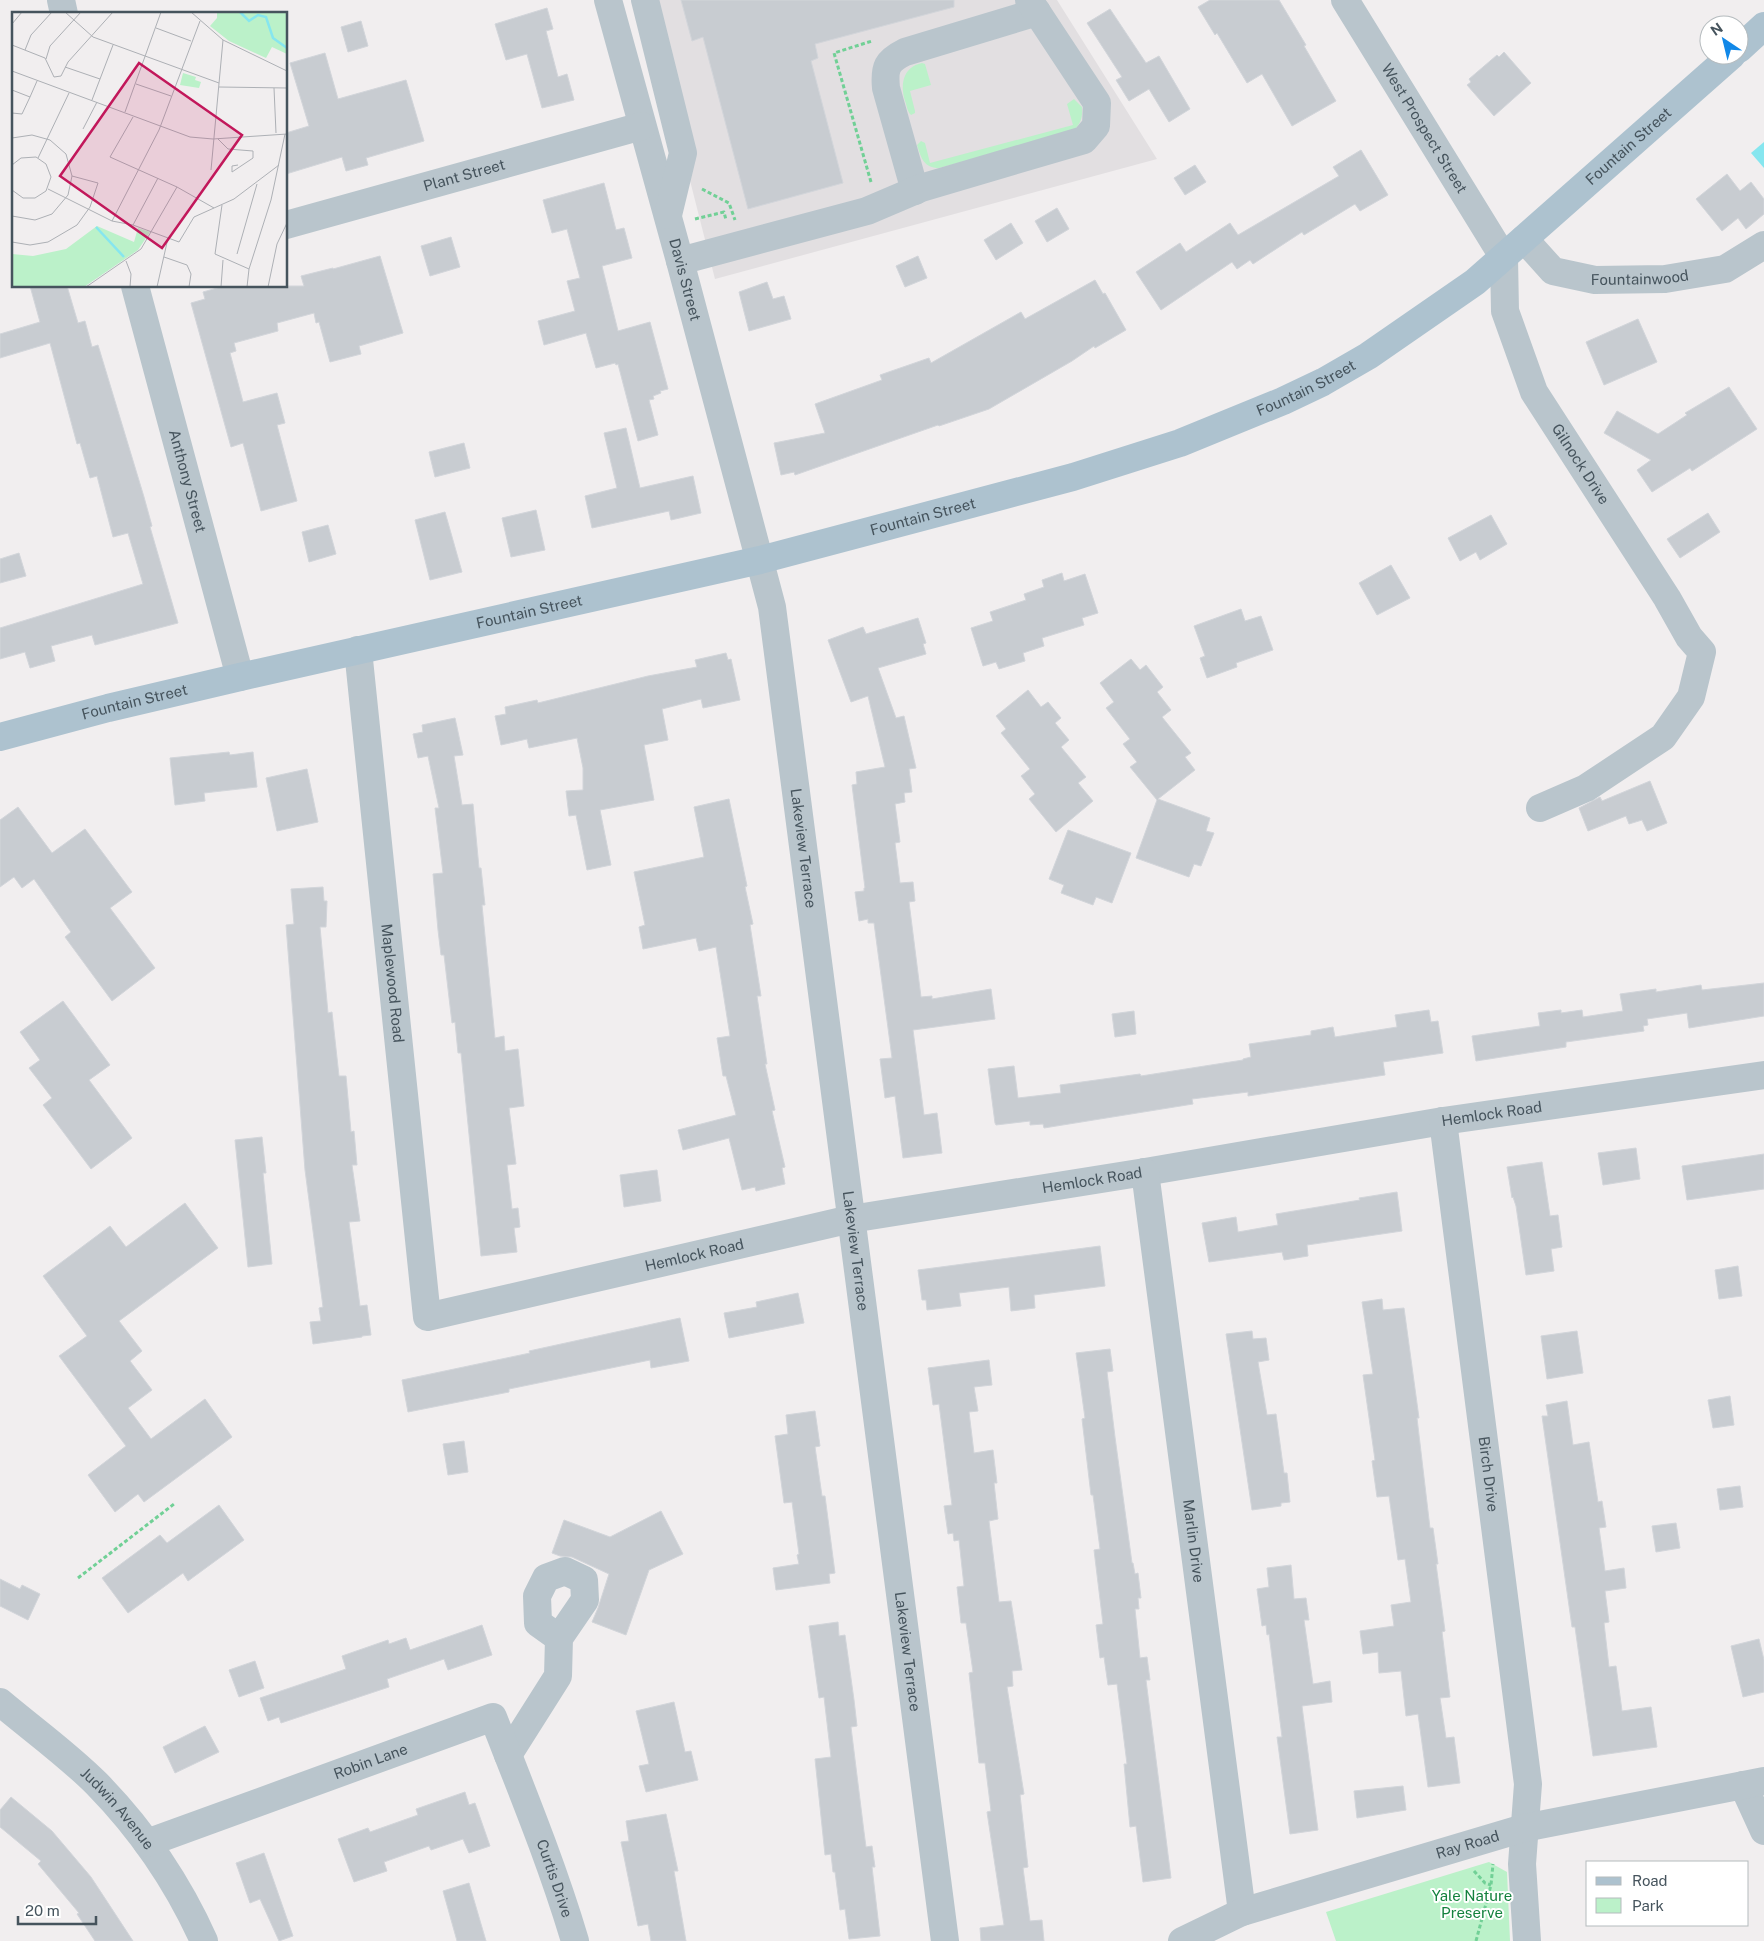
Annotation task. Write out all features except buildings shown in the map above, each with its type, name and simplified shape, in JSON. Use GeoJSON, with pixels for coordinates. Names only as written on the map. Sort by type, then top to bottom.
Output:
{"type":"FeatureCollection","features":[{"type":"Feature","properties":{"kind":"main road"},"geometry":{"type":"LineString","coordinates":[[1749,39],[1764,26]]}},
{"type":"Feature","properties":{"kind":"main road","name":"Fountain Street"},"geometry":{"type":"LineString","coordinates":[[0,737],[108,708],[240,677],[760,560],[1073,477],[1180,443],[1283,401],[1323,382],[1368,356],[1475,282],[1721,65]]}},
{"type":"Feature","properties":{"kind":"street","name":"Davis Street"},"geometry":{"type":"LineString","coordinates":[[608,0],[642,126],[680,218],[680,261],[760,560]]}},
{"type":"Feature","properties":{"kind":"street"},"geometry":{"type":"LineString","coordinates":[[645,0],[683,153],[680,218]]}},
{"type":"Feature","properties":{"kind":"street","name":"West Prospect Street"},"geometry":{"type":"LineString","coordinates":[[1345,0],[1504,258]]}},
{"type":"Feature","properties":{"kind":"street"},"geometry":{"type":"LineString","coordinates":[[680,261],[867,211],[915,191],[1084,140],[1096,126],[1097,103],[1033,6],[905,52],[896,56],[888,65],[885,74],[886,88],[915,191]]}},
{"type":"Feature","properties":{"kind":"street","name":"Plant Street"},"geometry":{"type":"LineString","coordinates":[[288,224],[642,126]]}},
{"type":"Feature","properties":{"kind":"street","name":"Fountainwood"},"geometry":{"type":"LineString","coordinates":[[1524,239],[1553,271],[1595,280],[1665,278],[1725,269],[1764,245]]}},
{"type":"Feature","properties":{"kind":"street","name":"Gilnock Drive"},"geometry":{"type":"LineString","coordinates":[[1504,258],[1505,310],[1534,392],[1667,598],[1688,637],[1702,652],[1691,696],[1662,737],[1586,788],[1540,808]]}},
{"type":"Feature","properties":{"kind":"street","name":"Anthony Street"},"geometry":{"type":"LineString","coordinates":[[137,288],[240,677]]}},
{"type":"Feature","properties":{"kind":"street","name":"Lakeview Terrace"},"geometry":{"type":"LineString","coordinates":[[760,560],[772,607],[946,1941]]}},
{"type":"Feature","properties":{"kind":"street","name":"Maplewood Road"},"geometry":{"type":"LineString","coordinates":[[358,650],[426,1318]]}},
{"type":"Feature","properties":{"kind":"street","name":"Hemlock Road"},"geometry":{"type":"LineString","coordinates":[[426,1318],[851,1218],[1145,1172],[1443,1121],[1764,1075]]}},
{"type":"Feature","properties":{"kind":"street","name":"Birch Drive"},"geometry":{"type":"LineString","coordinates":[[1443,1121],[1528,1784],[1522,1864],[1527,1941]]}},
{"type":"Feature","properties":{"kind":"street","name":"Marlin Drive"},"geometry":{"type":"LineString","coordinates":[[1145,1172],[1242,1912]]}},
{"type":"Feature","properties":{"kind":"street"},"geometry":{"type":"LineString","coordinates":[[508,1755],[558,1676],[559,1638]]}},
{"type":"Feature","properties":{"kind":"street","name":"Judwin Avenue"},"geometry":{"type":"LineString","coordinates":[[0,1702],[96,1783],[122,1811],[147,1843],[169,1876],[204,1941]]}},
{"type":"Feature","properties":{"kind":"street","name":"Robin Lane"},"geometry":{"type":"LineString","coordinates":[[147,1843],[492,1716],[532,1816]]}},
{"type":"Feature","properties":{"kind":"street"},"geometry":{"type":"LineString","coordinates":[[1754,1783],[1764,1831]]}},
{"type":"Feature","properties":{"kind":"street","name":"Ray Road"},"geometry":{"type":"LineString","coordinates":[[1182,1941],[1242,1912],[1524,1828],[1754,1783]]}},
{"type":"Feature","properties":{"kind":"street","name":"Curtis Drive"},"geometry":{"type":"LineString","coordinates":[[532,1816],[563,1900],[575,1941]]}},
{"type":"Feature","properties":{"kind":"path"},"geometry":{"type":"LineString","coordinates":[[872,185],[834,53],[879,39]]}},
{"type":"Feature","properties":{"kind":"path"},"geometry":{"type":"LineString","coordinates":[[695,186],[719,196],[729,203],[736,223]]}},
{"type":"Feature","properties":{"kind":"path"},"geometry":{"type":"LineString","coordinates":[[680,218],[724,212],[728,226]]}},
{"type":"Feature","properties":{"kind":"path"},"geometry":{"type":"LineString","coordinates":[[78,1578],[174,1504]]}},
{"type":"Feature","properties":{"kind":"path"},"geometry":{"type":"LineString","coordinates":[[1476,1941],[1491,1884],[1494,1858]]}},
{"type":"Feature","properties":{"kind":"path"},"geometry":{"type":"LineString","coordinates":[[1469,1865],[1485,1883],[1491,1884]]}},
{"type":"Feature","properties":{"kind":"shaded area"},"geometry":{"type":"Polygon","coordinates":[[[640,0],[1057,0],[1157,159],[715,279],[683,153],[640,0]]]}},
{"type":"Feature","properties":{"kind":"green space"},"geometry":{"type":"Polygon","coordinates":[[[922,63],[925,64],[931,85],[910,91],[915,111],[911,115],[905,101],[904,77],[911,68],[922,63]]]}},
{"type":"Feature","properties":{"kind":"green space"},"geometry":{"type":"Polygon","coordinates":[[[1074,99],[1082,107],[1082,115],[1076,128],[1070,133],[939,168],[934,168],[924,161],[917,145],[921,141],[925,143],[930,163],[1073,125],[1067,104],[1074,99]]]}},
{"type":"Feature","properties":{"kind":"green space","name":"Yale Nature Preserve"},"geometry":{"type":"Polygon","coordinates":[[[1489,1862],[1507,1872],[1510,1941],[1336,1941],[1326,1912],[1489,1862]]]}},
{"type":"Feature","properties":{"kind":"water"},"geometry":{"type":"Polygon","coordinates":[[[1764,142],[1764,168],[1751,153],[1764,142]]]}}]}
